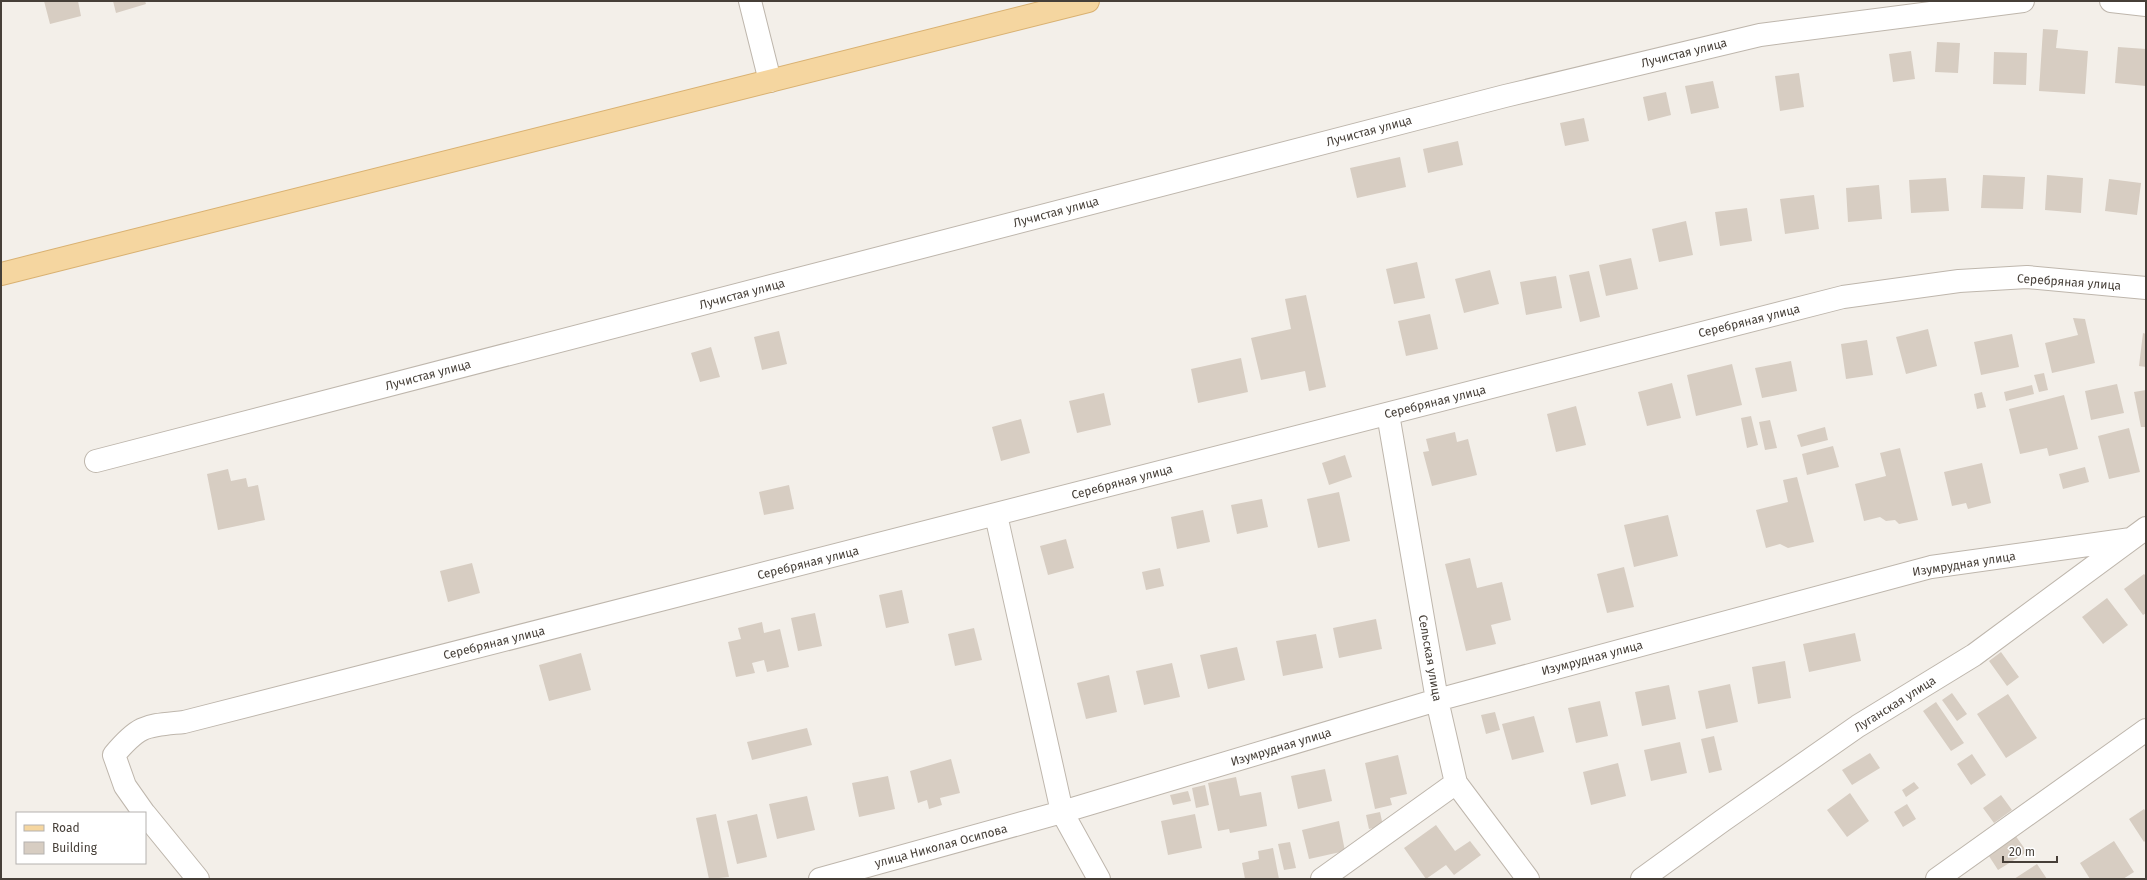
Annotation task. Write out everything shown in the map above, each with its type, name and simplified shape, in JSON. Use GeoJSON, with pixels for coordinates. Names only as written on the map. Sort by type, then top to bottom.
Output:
{"type":"FeatureCollection","features":[{"type":"Feature","properties":{"kind":"main road"},"geometry":{"type":"LineString","coordinates":[[1,274],[1088,1]]}},
{"type":"Feature","properties":{"kind":"street"},"geometry":{"type":"LineString","coordinates":[[750,1],[770,81]]}},
{"type":"Feature","properties":{"kind":"street","name":"Лучистая улица"},"geometry":{"type":"LineString","coordinates":[[96,461],[1505,96],[1760,34],[2023,1]]}},
{"type":"Feature","properties":{"kind":"street"},"geometry":{"type":"LineString","coordinates":[[2110,1],[2146,5]]}},
{"type":"Feature","properties":{"kind":"street","name":"Серебряная улица"},"geometry":{"type":"LineString","coordinates":[[143,812],[125,786],[114,755],[129,738],[146,726],[192,720],[1843,298],[1959,281],[2027,277],[2146,288]]}},
{"type":"Feature","properties":{"kind":"street","name":"Сельская улица"},"geometry":{"type":"LineString","coordinates":[[1388,414],[1437,700],[1456,783],[1528,879]]}},
{"type":"Feature","properties":{"kind":"street"},"geometry":{"type":"LineString","coordinates":[[996,515],[1062,812],[1099,879]]}},
{"type":"Feature","properties":{"kind":"street","name":"Изумрудная улица"},"geometry":{"type":"LineString","coordinates":[[1062,812],[1437,700],[1931,567],[2139,533]]}},
{"type":"Feature","properties":{"kind":"street","name":"Луганская улица"},"geometry":{"type":"LineString","coordinates":[[1642,879],[1858,726],[1974,655],[2139,533]]}},
{"type":"Feature","properties":{"kind":"street"},"geometry":{"type":"LineString","coordinates":[[1937,879],[2146,730]]}},
{"type":"Feature","properties":{"kind":"street"},"geometry":{"type":"LineString","coordinates":[[1322,879],[1456,783]]}},
{"type":"Feature","properties":{"kind":"street","name":"улица Николая Осипова"},"geometry":{"type":"LineString","coordinates":[[820,879],[1062,812]]}},
{"type":"Feature","properties":{"kind":"street"},"geometry":{"type":"LineString","coordinates":[[146,816],[198,879]]}},
{"type":"Feature","properties":{"kind":"building"},"geometry":{"type":"Polygon","coordinates":[[[44,1],[78,1],[81,16],[50,24],[44,1]]]}},
{"type":"Feature","properties":{"kind":"building"},"geometry":{"type":"Polygon","coordinates":[[[113,1],[145,1],[146,4],[116,13],[113,1]]]}},
{"type":"Feature","properties":{"kind":"building"},"geometry":{"type":"Polygon","coordinates":[[[2043,29],[2058,30],[2056,48],[2088,51],[2085,94],[2039,91],[2043,29]]]}},
{"type":"Feature","properties":{"kind":"building"},"geometry":{"type":"Polygon","coordinates":[[[1937,42],[1960,43],[1958,73],[1935,72],[1937,42]]]}},
{"type":"Feature","properties":{"kind":"building"},"geometry":{"type":"Polygon","coordinates":[[[2118,47],[2146,49],[2146,86],[2115,83],[2118,47]]]}},
{"type":"Feature","properties":{"kind":"building"},"geometry":{"type":"Polygon","coordinates":[[[1911,51],[1915,79],[1893,82],[1889,54],[1911,51]]]}},
{"type":"Feature","properties":{"kind":"building"},"geometry":{"type":"Polygon","coordinates":[[[1994,52],[2027,53],[2026,85],[1993,84],[1994,52]]]}},
{"type":"Feature","properties":{"kind":"building"},"geometry":{"type":"Polygon","coordinates":[[[1799,73],[1804,107],[1780,111],[1775,76],[1799,73]]]}},
{"type":"Feature","properties":{"kind":"building"},"geometry":{"type":"Polygon","coordinates":[[[1713,81],[1719,108],[1691,114],[1685,86],[1713,81]]]}},
{"type":"Feature","properties":{"kind":"building"},"geometry":{"type":"Polygon","coordinates":[[[1666,92],[1671,115],[1648,121],[1643,97],[1666,92]]]}},
{"type":"Feature","properties":{"kind":"building"},"geometry":{"type":"Polygon","coordinates":[[[1584,118],[1589,141],[1565,146],[1560,123],[1584,118]]]}},
{"type":"Feature","properties":{"kind":"building"},"geometry":{"type":"Polygon","coordinates":[[[1458,141],[1463,165],[1428,173],[1423,149],[1458,141]]]}},
{"type":"Feature","properties":{"kind":"building"},"geometry":{"type":"Polygon","coordinates":[[[1400,157],[1406,187],[1357,198],[1350,168],[1400,157]]]}},
{"type":"Feature","properties":{"kind":"building"},"geometry":{"type":"Polygon","coordinates":[[[1983,175],[2025,177],[2023,209],[1981,208],[1983,175]]]}},
{"type":"Feature","properties":{"kind":"building"},"geometry":{"type":"Polygon","coordinates":[[[2047,175],[2083,178],[2081,213],[2045,210],[2047,175]]]}},
{"type":"Feature","properties":{"kind":"building"},"geometry":{"type":"Polygon","coordinates":[[[1946,178],[1949,211],[1911,213],[1909,180],[1946,178]]]}},
{"type":"Feature","properties":{"kind":"building"},"geometry":{"type":"Polygon","coordinates":[[[2109,179],[2141,183],[2137,215],[2105,211],[2109,179]]]}},
{"type":"Feature","properties":{"kind":"building"},"geometry":{"type":"Polygon","coordinates":[[[1879,185],[1882,219],[1848,222],[1846,188],[1879,185]]]}},
{"type":"Feature","properties":{"kind":"building"},"geometry":{"type":"Polygon","coordinates":[[[1814,195],[1819,229],[1785,234],[1780,199],[1814,195]]]}},
{"type":"Feature","properties":{"kind":"building"},"geometry":{"type":"Polygon","coordinates":[[[1747,208],[1752,241],[1720,246],[1715,212],[1747,208]]]}},
{"type":"Feature","properties":{"kind":"building"},"geometry":{"type":"Polygon","coordinates":[[[1686,221],[1693,255],[1659,262],[1652,229],[1686,221]]]}},
{"type":"Feature","properties":{"kind":"building"},"geometry":{"type":"Polygon","coordinates":[[[1631,258],[1638,289],[1606,296],[1599,265],[1631,258]]]}},
{"type":"Feature","properties":{"kind":"building"},"geometry":{"type":"Polygon","coordinates":[[[1417,262],[1425,298],[1394,304],[1386,269],[1417,262]]]}},
{"type":"Feature","properties":{"kind":"building"},"geometry":{"type":"Polygon","coordinates":[[[1490,270],[1499,304],[1464,313],[1455,279],[1490,270]]]}},
{"type":"Feature","properties":{"kind":"building"},"geometry":{"type":"Polygon","coordinates":[[[1589,271],[1600,317],[1580,322],[1569,275],[1589,271]]]}},
{"type":"Feature","properties":{"kind":"building"},"geometry":{"type":"Polygon","coordinates":[[[1556,276],[1562,308],[1526,315],[1520,282],[1556,276]]]}},
{"type":"Feature","properties":{"kind":"building"},"geometry":{"type":"Polygon","coordinates":[[[1306,295],[1326,387],[1309,391],[1305,371],[1261,380],[1251,338],[1291,329],[1285,299],[1306,295]]]}},
{"type":"Feature","properties":{"kind":"building"},"geometry":{"type":"Polygon","coordinates":[[[1430,314],[1438,349],[1406,356],[1398,321],[1430,314]]]}},
{"type":"Feature","properties":{"kind":"building"},"geometry":{"type":"Polygon","coordinates":[[[2073,318],[2085,319],[2095,363],[2052,373],[2045,343],[2078,335],[2073,318]]]}},
{"type":"Feature","properties":{"kind":"building"},"geometry":{"type":"Polygon","coordinates":[[[1928,329],[1937,366],[1906,374],[1896,337],[1928,329]]]}},
{"type":"Feature","properties":{"kind":"building"},"geometry":{"type":"Polygon","coordinates":[[[779,331],[787,364],[762,370],[754,337],[779,331]]]}},
{"type":"Feature","properties":{"kind":"building"},"geometry":{"type":"Polygon","coordinates":[[[2143,333],[2146,334],[2146,367],[2139,366],[2143,333]]]}},
{"type":"Feature","properties":{"kind":"building"},"geometry":{"type":"Polygon","coordinates":[[[2012,334],[2019,367],[1981,375],[1974,342],[2012,334]]]}},
{"type":"Feature","properties":{"kind":"building"},"geometry":{"type":"Polygon","coordinates":[[[1867,340],[1873,375],[1846,379],[1841,344],[1867,340]]]}},
{"type":"Feature","properties":{"kind":"building"},"geometry":{"type":"Polygon","coordinates":[[[711,347],[720,377],[700,382],[691,353],[711,347]]]}},
{"type":"Feature","properties":{"kind":"building"},"geometry":{"type":"Polygon","coordinates":[[[1241,358],[1248,392],[1198,403],[1191,369],[1241,358]]]}},
{"type":"Feature","properties":{"kind":"building"},"geometry":{"type":"Polygon","coordinates":[[[1791,361],[1797,391],[1762,398],[1755,368],[1791,361]]]}},
{"type":"Feature","properties":{"kind":"building"},"geometry":{"type":"Polygon","coordinates":[[[1732,364],[1742,405],[1696,416],[1687,375],[1732,364]]]}},
{"type":"Feature","properties":{"kind":"building"},"geometry":{"type":"Polygon","coordinates":[[[2044,373],[2048,390],[2039,392],[2034,375],[2044,373]]]}},
{"type":"Feature","properties":{"kind":"building"},"geometry":{"type":"Polygon","coordinates":[[[1672,383],[1681,418],[1647,426],[1638,392],[1672,383]]]}},
{"type":"Feature","properties":{"kind":"building"},"geometry":{"type":"Polygon","coordinates":[[[2117,384],[2124,413],[2091,420],[2085,391],[2117,384]]]}},
{"type":"Feature","properties":{"kind":"building"},"geometry":{"type":"Polygon","coordinates":[[[2032,385],[2034,394],[2006,401],[2004,392],[2032,385]]]}},
{"type":"Feature","properties":{"kind":"building"},"geometry":{"type":"Polygon","coordinates":[[[2146,390],[2146,427],[2141,427],[2134,392],[2146,390]]]}},
{"type":"Feature","properties":{"kind":"building"},"geometry":{"type":"Polygon","coordinates":[[[1982,392],[1986,407],[1977,409],[1974,394],[1982,392]]]}},
{"type":"Feature","properties":{"kind":"building"},"geometry":{"type":"Polygon","coordinates":[[[1104,393],[1111,425],[1077,433],[1069,401],[1104,393]]]}},
{"type":"Feature","properties":{"kind":"building"},"geometry":{"type":"Polygon","coordinates":[[[2064,395],[2078,449],[2049,456],[2047,448],[2020,454],[2009,409],[2064,395]]]}},
{"type":"Feature","properties":{"kind":"building"},"geometry":{"type":"Polygon","coordinates":[[[1576,406],[1586,445],[1556,452],[1547,414],[1576,406]]]}},
{"type":"Feature","properties":{"kind":"building"},"geometry":{"type":"Polygon","coordinates":[[[1751,416],[1758,445],[1747,448],[1741,418],[1751,416]]]}},
{"type":"Feature","properties":{"kind":"building"},"geometry":{"type":"Polygon","coordinates":[[[1021,419],[1030,453],[1001,461],[992,427],[1021,419]]]}},
{"type":"Feature","properties":{"kind":"building"},"geometry":{"type":"Polygon","coordinates":[[[1770,420],[1777,448],[1765,450],[1759,422],[1770,420]]]}},
{"type":"Feature","properties":{"kind":"building"},"geometry":{"type":"Polygon","coordinates":[[[1825,427],[1828,440],[1801,447],[1797,435],[1825,427]]]}},
{"type":"Feature","properties":{"kind":"building"},"geometry":{"type":"Polygon","coordinates":[[[2129,428],[2140,472],[2109,479],[2098,436],[2129,428]]]}},
{"type":"Feature","properties":{"kind":"building"},"geometry":{"type":"Polygon","coordinates":[[[1455,432],[1457,442],[1468,439],[1477,475],[1432,486],[1423,452],[1429,451],[1426,439],[1455,432]]]}},
{"type":"Feature","properties":{"kind":"building"},"geometry":{"type":"Polygon","coordinates":[[[1833,446],[1839,467],[1807,475],[1802,454],[1833,446]]]}},
{"type":"Feature","properties":{"kind":"building"},"geometry":{"type":"Polygon","coordinates":[[[1900,448],[1918,520],[1899,524],[1895,520],[1886,521],[1880,517],[1864,521],[1855,484],[1886,476],[1880,453],[1900,448]]]}},
{"type":"Feature","properties":{"kind":"building"},"geometry":{"type":"Polygon","coordinates":[[[1345,455],[1352,477],[1329,485],[1322,463],[1345,455]]]}},
{"type":"Feature","properties":{"kind":"building"},"geometry":{"type":"Polygon","coordinates":[[[1982,463],[1991,503],[1968,509],[1966,503],[1952,506],[1944,472],[1982,463]]]}},
{"type":"Feature","properties":{"kind":"building"},"geometry":{"type":"Polygon","coordinates":[[[2085,467],[2089,482],[2063,489],[2059,474],[2085,467]]]}},
{"type":"Feature","properties":{"kind":"building"},"geometry":{"type":"Polygon","coordinates":[[[228,469],[231,481],[246,478],[248,487],[258,485],[265,520],[218,530],[207,474],[228,469]]]}},
{"type":"Feature","properties":{"kind":"building"},"geometry":{"type":"Polygon","coordinates":[[[1797,477],[1814,542],[1788,548],[1780,544],[1766,548],[1756,510],[1788,502],[1783,480],[1797,477]]]}},
{"type":"Feature","properties":{"kind":"building"},"geometry":{"type":"Polygon","coordinates":[[[789,485],[794,509],[764,515],[759,492],[789,485]]]}},
{"type":"Feature","properties":{"kind":"building"},"geometry":{"type":"Polygon","coordinates":[[[1339,492],[1350,541],[1318,548],[1307,499],[1339,492]]]}},
{"type":"Feature","properties":{"kind":"building"},"geometry":{"type":"Polygon","coordinates":[[[1262,499],[1268,527],[1237,534],[1231,505],[1262,499]]]}},
{"type":"Feature","properties":{"kind":"building"},"geometry":{"type":"Polygon","coordinates":[[[1203,510],[1210,542],[1177,549],[1171,517],[1203,510]]]}},
{"type":"Feature","properties":{"kind":"building"},"geometry":{"type":"Polygon","coordinates":[[[1668,515],[1678,556],[1634,567],[1624,525],[1668,515]]]}},
{"type":"Feature","properties":{"kind":"building"},"geometry":{"type":"Polygon","coordinates":[[[1066,539],[1074,568],[1048,575],[1040,546],[1066,539]]]}},
{"type":"Feature","properties":{"kind":"building"},"geometry":{"type":"Polygon","coordinates":[[[1470,558],[1477,588],[1502,582],[1511,620],[1491,625],[1496,644],[1466,651],[1445,564],[1470,558]]]}},
{"type":"Feature","properties":{"kind":"building"},"geometry":{"type":"Polygon","coordinates":[[[472,563],[480,593],[448,602],[440,571],[472,563]]]}},
{"type":"Feature","properties":{"kind":"building"},"geometry":{"type":"Polygon","coordinates":[[[1624,567],[1634,607],[1607,613],[1597,574],[1624,567]]]}},
{"type":"Feature","properties":{"kind":"building"},"geometry":{"type":"Polygon","coordinates":[[[1160,568],[1164,586],[1146,590],[1142,572],[1160,568]]]}},
{"type":"Feature","properties":{"kind":"building"},"geometry":{"type":"Polygon","coordinates":[[[2144,574],[2146,576],[2146,613],[2143,615],[2124,589],[2144,574]]]}},
{"type":"Feature","properties":{"kind":"building"},"geometry":{"type":"Polygon","coordinates":[[[902,590],[909,623],[886,628],[879,595],[902,590]]]}},
{"type":"Feature","properties":{"kind":"building"},"geometry":{"type":"Polygon","coordinates":[[[2107,598],[2128,625],[2103,644],[2082,617],[2107,598]]]}},
{"type":"Feature","properties":{"kind":"building"},"geometry":{"type":"Polygon","coordinates":[[[815,613],[822,646],[798,651],[791,618],[815,613]]]}},
{"type":"Feature","properties":{"kind":"building"},"geometry":{"type":"Polygon","coordinates":[[[1376,619],[1382,649],[1339,658],[1333,628],[1376,619]]]}},
{"type":"Feature","properties":{"kind":"building"},"geometry":{"type":"Polygon","coordinates":[[[762,622],[764,633],[780,629],[789,667],[767,672],[764,660],[752,663],[755,673],[736,677],[728,642],[741,639],[738,628],[762,622]]]}},
{"type":"Feature","properties":{"kind":"building"},"geometry":{"type":"Polygon","coordinates":[[[974,628],[982,660],[955,666],[948,634],[974,628]]]}},
{"type":"Feature","properties":{"kind":"building"},"geometry":{"type":"Polygon","coordinates":[[[1855,633],[1861,661],[1809,672],[1803,644],[1855,633]]]}},
{"type":"Feature","properties":{"kind":"building"},"geometry":{"type":"Polygon","coordinates":[[[1316,634],[1323,668],[1283,676],[1276,641],[1316,634]]]}},
{"type":"Feature","properties":{"kind":"building"},"geometry":{"type":"Polygon","coordinates":[[[1237,647],[1245,680],[1208,689],[1200,655],[1237,647]]]}},
{"type":"Feature","properties":{"kind":"building"},"geometry":{"type":"Polygon","coordinates":[[[2001,652],[2019,677],[2007,686],[1989,661],[2001,652]]]}},
{"type":"Feature","properties":{"kind":"building"},"geometry":{"type":"Polygon","coordinates":[[[581,653],[591,690],[549,701],[539,665],[581,653]]]}},
{"type":"Feature","properties":{"kind":"building"},"geometry":{"type":"Polygon","coordinates":[[[1785,661],[1791,698],[1758,704],[1752,667],[1785,661]]]}},
{"type":"Feature","properties":{"kind":"building"},"geometry":{"type":"Polygon","coordinates":[[[1172,663],[1180,697],[1144,705],[1136,671],[1172,663]]]}},
{"type":"Feature","properties":{"kind":"building"},"geometry":{"type":"Polygon","coordinates":[[[1109,675],[1117,712],[1086,719],[1077,683],[1109,675]]]}},
{"type":"Feature","properties":{"kind":"building"},"geometry":{"type":"Polygon","coordinates":[[[1730,684],[1738,722],[1706,729],[1698,691],[1730,684]]]}},
{"type":"Feature","properties":{"kind":"building"},"geometry":{"type":"Polygon","coordinates":[[[1669,685],[1676,719],[1642,726],[1635,692],[1669,685]]]}},
{"type":"Feature","properties":{"kind":"building"},"geometry":{"type":"Polygon","coordinates":[[[1952,693],[1967,714],[1957,721],[1942,700],[1952,693]]]}},
{"type":"Feature","properties":{"kind":"building"},"geometry":{"type":"Polygon","coordinates":[[[2008,694],[2037,738],[2006,758],[1977,714],[2008,694]]]}},
{"type":"Feature","properties":{"kind":"building"},"geometry":{"type":"Polygon","coordinates":[[[1600,701],[1608,736],[1576,743],[1568,708],[1600,701]]]}},
{"type":"Feature","properties":{"kind":"building"},"geometry":{"type":"Polygon","coordinates":[[[1936,702],[1964,743],[1951,751],[1923,711],[1936,702]]]}},
{"type":"Feature","properties":{"kind":"building"},"geometry":{"type":"Polygon","coordinates":[[[1495,712],[1500,730],[1486,734],[1481,715],[1495,712]]]}},
{"type":"Feature","properties":{"kind":"building"},"geometry":{"type":"Polygon","coordinates":[[[1534,716],[1544,752],[1512,760],[1502,724],[1534,716]]]}},
{"type":"Feature","properties":{"kind":"building"},"geometry":{"type":"Polygon","coordinates":[[[807,728],[812,745],[752,760],[747,742],[807,728]]]}},
{"type":"Feature","properties":{"kind":"building"},"geometry":{"type":"Polygon","coordinates":[[[1714,736],[1722,770],[1709,773],[1701,739],[1714,736]]]}},
{"type":"Feature","properties":{"kind":"building"},"geometry":{"type":"Polygon","coordinates":[[[1680,742],[1687,773],[1651,781],[1644,750],[1680,742]]]}},
{"type":"Feature","properties":{"kind":"building"},"geometry":{"type":"Polygon","coordinates":[[[1870,753],[1880,768],[1852,785],[1842,770],[1870,753]]]}},
{"type":"Feature","properties":{"kind":"building"},"geometry":{"type":"Polygon","coordinates":[[[1972,754],[1986,775],[1971,785],[1957,764],[1972,754]]]}},
{"type":"Feature","properties":{"kind":"building"},"geometry":{"type":"Polygon","coordinates":[[[1398,755],[1407,794],[1390,798],[1392,805],[1375,809],[1365,763],[1398,755]]]}},
{"type":"Feature","properties":{"kind":"building"},"geometry":{"type":"Polygon","coordinates":[[[951,759],[960,793],[940,798],[942,805],[929,809],[927,800],[918,803],[910,771],[951,759]]]}},
{"type":"Feature","properties":{"kind":"building"},"geometry":{"type":"Polygon","coordinates":[[[1618,763],[1626,796],[1591,805],[1583,772],[1618,763]]]}},
{"type":"Feature","properties":{"kind":"building"},"geometry":{"type":"Polygon","coordinates":[[[1325,769],[1332,801],[1298,809],[1291,776],[1325,769]]]}},
{"type":"Feature","properties":{"kind":"building"},"geometry":{"type":"Polygon","coordinates":[[[888,776],[895,809],[859,817],[852,783],[888,776]]]}},
{"type":"Feature","properties":{"kind":"building"},"geometry":{"type":"Polygon","coordinates":[[[1236,777],[1240,796],[1261,792],[1267,826],[1230,833],[1229,829],[1218,831],[1208,783],[1236,777]]]}},
{"type":"Feature","properties":{"kind":"building"},"geometry":{"type":"Polygon","coordinates":[[[1914,782],[1919,788],[1906,797],[1902,790],[1914,782]]]}},
{"type":"Feature","properties":{"kind":"building"},"geometry":{"type":"Polygon","coordinates":[[[1205,785],[1209,805],[1196,808],[1192,788],[1205,785]]]}},
{"type":"Feature","properties":{"kind":"building"},"geometry":{"type":"Polygon","coordinates":[[[1188,791],[1191,801],[1173,805],[1170,795],[1188,791]]]}},
{"type":"Feature","properties":{"kind":"building"},"geometry":{"type":"Polygon","coordinates":[[[1850,793],[1869,821],[1847,837],[1827,810],[1850,793]]]}},
{"type":"Feature","properties":{"kind":"building"},"geometry":{"type":"Polygon","coordinates":[[[2001,795],[2012,810],[1994,823],[1983,808],[2001,795]]]}},
{"type":"Feature","properties":{"kind":"building"},"geometry":{"type":"Polygon","coordinates":[[[807,796],[815,830],[777,839],[769,804],[807,796]]]}},
{"type":"Feature","properties":{"kind":"building"},"geometry":{"type":"Polygon","coordinates":[[[1907,804],[1916,819],[1903,827],[1894,812],[1907,804]]]}},
{"type":"Feature","properties":{"kind":"building"},"geometry":{"type":"Polygon","coordinates":[[[2144,809],[2146,812],[2146,840],[2144,842],[2129,819],[2144,809]]]}},
{"type":"Feature","properties":{"kind":"building"},"geometry":{"type":"Polygon","coordinates":[[[1380,812],[1383,826],[1369,829],[1366,815],[1380,812]]]}},
{"type":"Feature","properties":{"kind":"building"},"geometry":{"type":"Polygon","coordinates":[[[716,814],[729,877],[709,879],[696,818],[716,814]]]}},
{"type":"Feature","properties":{"kind":"building"},"geometry":{"type":"Polygon","coordinates":[[[757,814],[767,857],[737,864],[727,821],[757,814]]]}},
{"type":"Feature","properties":{"kind":"building"},"geometry":{"type":"Polygon","coordinates":[[[1195,814],[1202,848],[1168,855],[1161,821],[1195,814]]]}},
{"type":"Feature","properties":{"kind":"building"},"geometry":{"type":"Polygon","coordinates":[[[1339,821],[1345,851],[1309,859],[1302,830],[1339,821]]]}},
{"type":"Feature","properties":{"kind":"building"},"geometry":{"type":"Polygon","coordinates":[[[1436,825],[1455,851],[1470,841],[1481,855],[1454,875],[1446,865],[1426,879],[1404,848],[1436,825]]]}},
{"type":"Feature","properties":{"kind":"building"},"geometry":{"type":"Polygon","coordinates":[[[2015,835],[2027,852],[1998,870],[1987,853],[2015,835]]]}},
{"type":"Feature","properties":{"kind":"building"},"geometry":{"type":"Polygon","coordinates":[[[2114,841],[2134,872],[2123,879],[2090,879],[2080,863],[2114,841]]]}},
{"type":"Feature","properties":{"kind":"building"},"geometry":{"type":"Polygon","coordinates":[[[1290,842],[1296,868],[1284,870],[1278,844],[1290,842]]]}},
{"type":"Feature","properties":{"kind":"building"},"geometry":{"type":"Polygon","coordinates":[[[1273,848],[1279,879],[1245,879],[1242,863],[1259,859],[1258,851],[1273,848]]]}},
{"type":"Feature","properties":{"kind":"building"},"geometry":{"type":"Polygon","coordinates":[[[2037,864],[2047,879],[2014,879],[2037,864]]]}}]}
